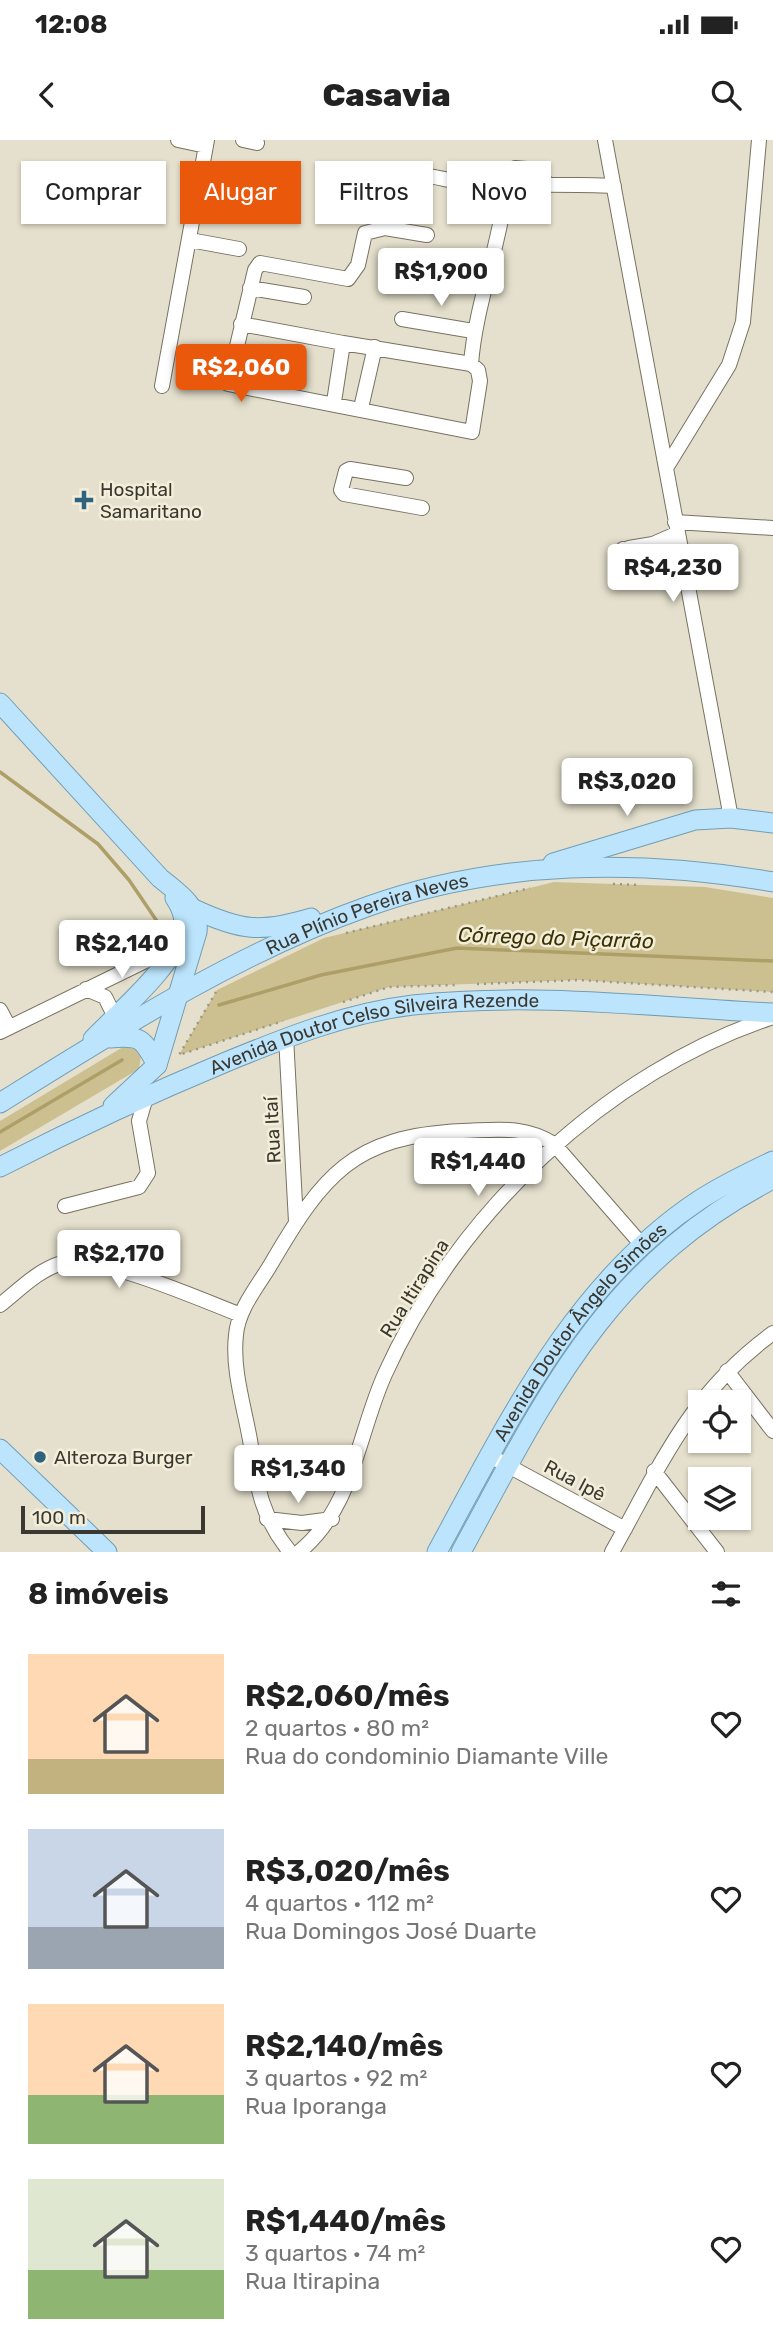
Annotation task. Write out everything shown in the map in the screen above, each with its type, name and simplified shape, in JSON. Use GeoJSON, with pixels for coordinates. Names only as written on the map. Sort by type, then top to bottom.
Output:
{"type":"FeatureCollection","features":[{"type":"Feature","properties":{"kind":"main road"},"geometry":{"type":"LineString","coordinates":[[0,703],[160,878],[194,909],[225,924],[255,930],[370,905]]}},
{"type":"Feature","properties":{"kind":"main road"},"geometry":{"type":"LineString","coordinates":[[536,878],[639,835],[695,820],[731,818],[773,823]]}},
{"type":"Feature","properties":{"kind":"main road","name":"Rua Plínio Pereira Neves"},"geometry":{"type":"LineString","coordinates":[[0,1103],[177,998],[302,932],[370,905],[452,883],[536,878],[627,866],[723,874],[773,882]]}},
{"type":"Feature","properties":{"kind":"main road"},"geometry":{"type":"LineString","coordinates":[[52,1071],[115,1017],[178,944],[183,930],[183,914],[160,878]]}},
{"type":"Feature","properties":{"kind":"main road"},"geometry":{"type":"LineString","coordinates":[[110,1113],[157,1065],[197,932],[194,909]]}},
{"type":"Feature","properties":{"kind":"main road","name":"Avenida Doutor Celso Silveira Rezende"},"geometry":{"type":"LineString","coordinates":[[0,1167],[285,1029],[362,1014],[468,1000],[640,1004],[773,1015]]}},
{"type":"Feature","properties":{"kind":"main road"},"geometry":{"type":"LineString","coordinates":[[108,1038],[130,1036],[141,1039],[157,1065]]}},
{"type":"Feature","properties":{"kind":"main road","name":"Avenida Doutor Ângelo Simões"},"geometry":{"type":"LineString","coordinates":[[437,1552],[490,1456],[567,1329],[603,1284],[642,1245],[697,1202],[773,1161]]}},
{"type":"Feature","properties":{"kind":"main road","name":"Avenida Doutor Ângelo Simões"},"geometry":{"type":"LineString","coordinates":[[461,1552],[563,1368],[622,1294],[654,1260],[706,1220],[773,1180]]}},
{"type":"Feature","properties":{"kind":"main road"},"geometry":{"type":"LineString","coordinates":[[0,1448],[107,1552]]}},
{"type":"Feature","properties":{"kind":"street"},"geometry":{"type":"LineString","coordinates":[[162,386],[207,143],[178,140]]}},
{"type":"Feature","properties":{"kind":"street"},"geometry":{"type":"LineString","coordinates":[[605,140],[731,818]]}},
{"type":"Feature","properties":{"kind":"street"},"geometry":{"type":"LineString","coordinates":[[666,468],[737,349],[743,322],[759,140]]}},
{"type":"Feature","properties":{"kind":"street"},"geometry":{"type":"LineString","coordinates":[[385,228],[391,183],[404,172],[447,179]]}},
{"type":"Feature","properties":{"kind":"street"},"geometry":{"type":"LineString","coordinates":[[551,183],[614,186]]}},
{"type":"Feature","properties":{"kind":"street"},"geometry":{"type":"LineString","coordinates":[[471,365],[473,331],[498,224]]}},
{"type":"Feature","properties":{"kind":"street"},"geometry":{"type":"LineString","coordinates":[[241,324],[471,365],[478,370],[480,380],[471,432],[334,402],[228,384],[241,324],[250,288],[260,263],[348,279],[358,265],[365,233],[385,228],[427,235]]}},
{"type":"Feature","properties":{"kind":"street"},"geometry":{"type":"LineString","coordinates":[[190,240],[239,249]]}},
{"type":"Feature","properties":{"kind":"street"},"geometry":{"type":"LineString","coordinates":[[250,288],[304,298]]}},
{"type":"Feature","properties":{"kind":"street"},"geometry":{"type":"LineString","coordinates":[[402,319],[473,331]]}},
{"type":"Feature","properties":{"kind":"street"},"geometry":{"type":"LineString","coordinates":[[334,402],[343,343]]}},
{"type":"Feature","properties":{"kind":"street"},"geometry":{"type":"LineString","coordinates":[[361,408],[375,347]]}},
{"type":"Feature","properties":{"kind":"street"},"geometry":{"type":"LineString","coordinates":[[406,478],[350,469],[346,471],[341,490],[344,494],[422,508]]}},
{"type":"Feature","properties":{"kind":"street"},"geometry":{"type":"LineString","coordinates":[[682,559],[652,557],[623,549],[653,544],[676,528],[773,528]]}},
{"type":"Feature","properties":{"kind":"street"},"geometry":{"type":"LineString","coordinates":[[0,1010],[5,1030],[178,944]]}},
{"type":"Feature","properties":{"kind":"street"},"geometry":{"type":"LineString","coordinates":[[86,989],[105,997],[115,1017]]}},
{"type":"Feature","properties":{"kind":"street","name":"Rua Itirapina"},"geometry":{"type":"LineString","coordinates":[[299,1552],[319,1536],[332,1518],[384,1376],[410,1323],[433,1285],[490,1211],[554,1144],[676,1060],[773,1015]]}},
{"type":"Feature","properties":{"kind":"street","name":"Rua Itaí"},"geometry":{"type":"LineString","coordinates":[[285,1029],[296,1222]]}},
{"type":"Feature","properties":{"kind":"street"},"geometry":{"type":"LineString","coordinates":[[65,1206],[139,1187],[146,1181],[148,1173],[139,1121],[146,1097]]}},
{"type":"Feature","properties":{"kind":"street"},"geometry":{"type":"LineString","coordinates":[[110,1113],[139,1121]]}},
{"type":"Feature","properties":{"kind":"street"},"geometry":{"type":"LineString","coordinates":[[290,1552],[261,1506],[238,1374],[235,1337],[241,1315],[296,1222],[333,1174],[347,1161],[367,1149],[393,1141],[442,1132],[513,1129],[536,1133],[554,1144],[642,1245]]}},
{"type":"Feature","properties":{"kind":"street"},"geometry":{"type":"LineString","coordinates":[[0,1305],[48,1268],[65,1262],[81,1261],[107,1266],[241,1315]]}},
{"type":"Feature","properties":{"kind":"street"},"geometry":{"type":"LineString","coordinates":[[612,1552],[654,1471],[683,1424],[727,1371],[773,1333]]}},
{"type":"Feature","properties":{"kind":"street"},"geometry":{"type":"LineString","coordinates":[[727,1371],[773,1431]]}},
{"type":"Feature","properties":{"kind":"street","name":"Rua Ipê"},"geometry":{"type":"LineString","coordinates":[[490,1456],[625,1529]]}},
{"type":"Feature","properties":{"kind":"street"},"geometry":{"type":"LineString","coordinates":[[654,1471],[717,1552]]}},
{"type":"Feature","properties":{"kind":"street"},"geometry":{"type":"LineString","coordinates":[[267,1519],[302,1523],[332,1518]]}},
{"type":"Feature","properties":{"kind":"path"},"geometry":{"type":"LineString","coordinates":[[338,934],[536,878]]}},
{"type":"Feature","properties":{"kind":"path"},"geometry":{"type":"LineString","coordinates":[[609,884],[650,886]]}},
{"type":"Feature","properties":{"kind":"path"},"geometry":{"type":"LineString","coordinates":[[471,984],[579,980],[773,992]]}},
{"type":"Feature","properties":{"kind":"path"},"geometry":{"type":"LineString","coordinates":[[337,1004],[389,987],[457,985]]}},
{"type":"Feature","properties":{"kind":"path"},"geometry":{"type":"LineString","coordinates":[[217,990],[179,1055],[285,1029]]}},
{"type":"Feature","properties":{"kind":"shaded area"},"geometry":{"type":"Polygon","coordinates":[[[554,882],[705,887],[773,898],[773,992],[579,980],[389,987],[179,1055],[217,990],[324,938],[554,882]]]}},
{"type":"Feature","properties":{"kind":"shaded area"},"geometry":{"type":"Polygon","coordinates":[[[123,1047],[142,1050],[139,1069],[0,1151],[0,1121],[123,1047]]]}},
{"type":"Feature","properties":{"kind":"waterway","name":"Córrego do Piçarrão"},"geometry":{"type":"LineString","coordinates":[[0,772],[98,844],[129,880],[165,933]]}},
{"type":"Feature","properties":{"kind":"waterway","name":"Córrego do Piçarrão"},"geometry":{"type":"LineString","coordinates":[[219,1005],[321,975],[457,948],[773,961]]}},
{"type":"Feature","properties":{"kind":"waterway"},"geometry":{"type":"LineString","coordinates":[[0,1132],[122,1060]]}},
{"type":"Feature","properties":{"kind":"place","name":"Hospital Samaritano"},"geometry":{"type":"Point","coordinates":[84,500]}},
{"type":"Feature","properties":{"kind":"place","name":"Alteroza Burger"},"geometry":{"type":"Point","coordinates":[40,1457]}}]}
